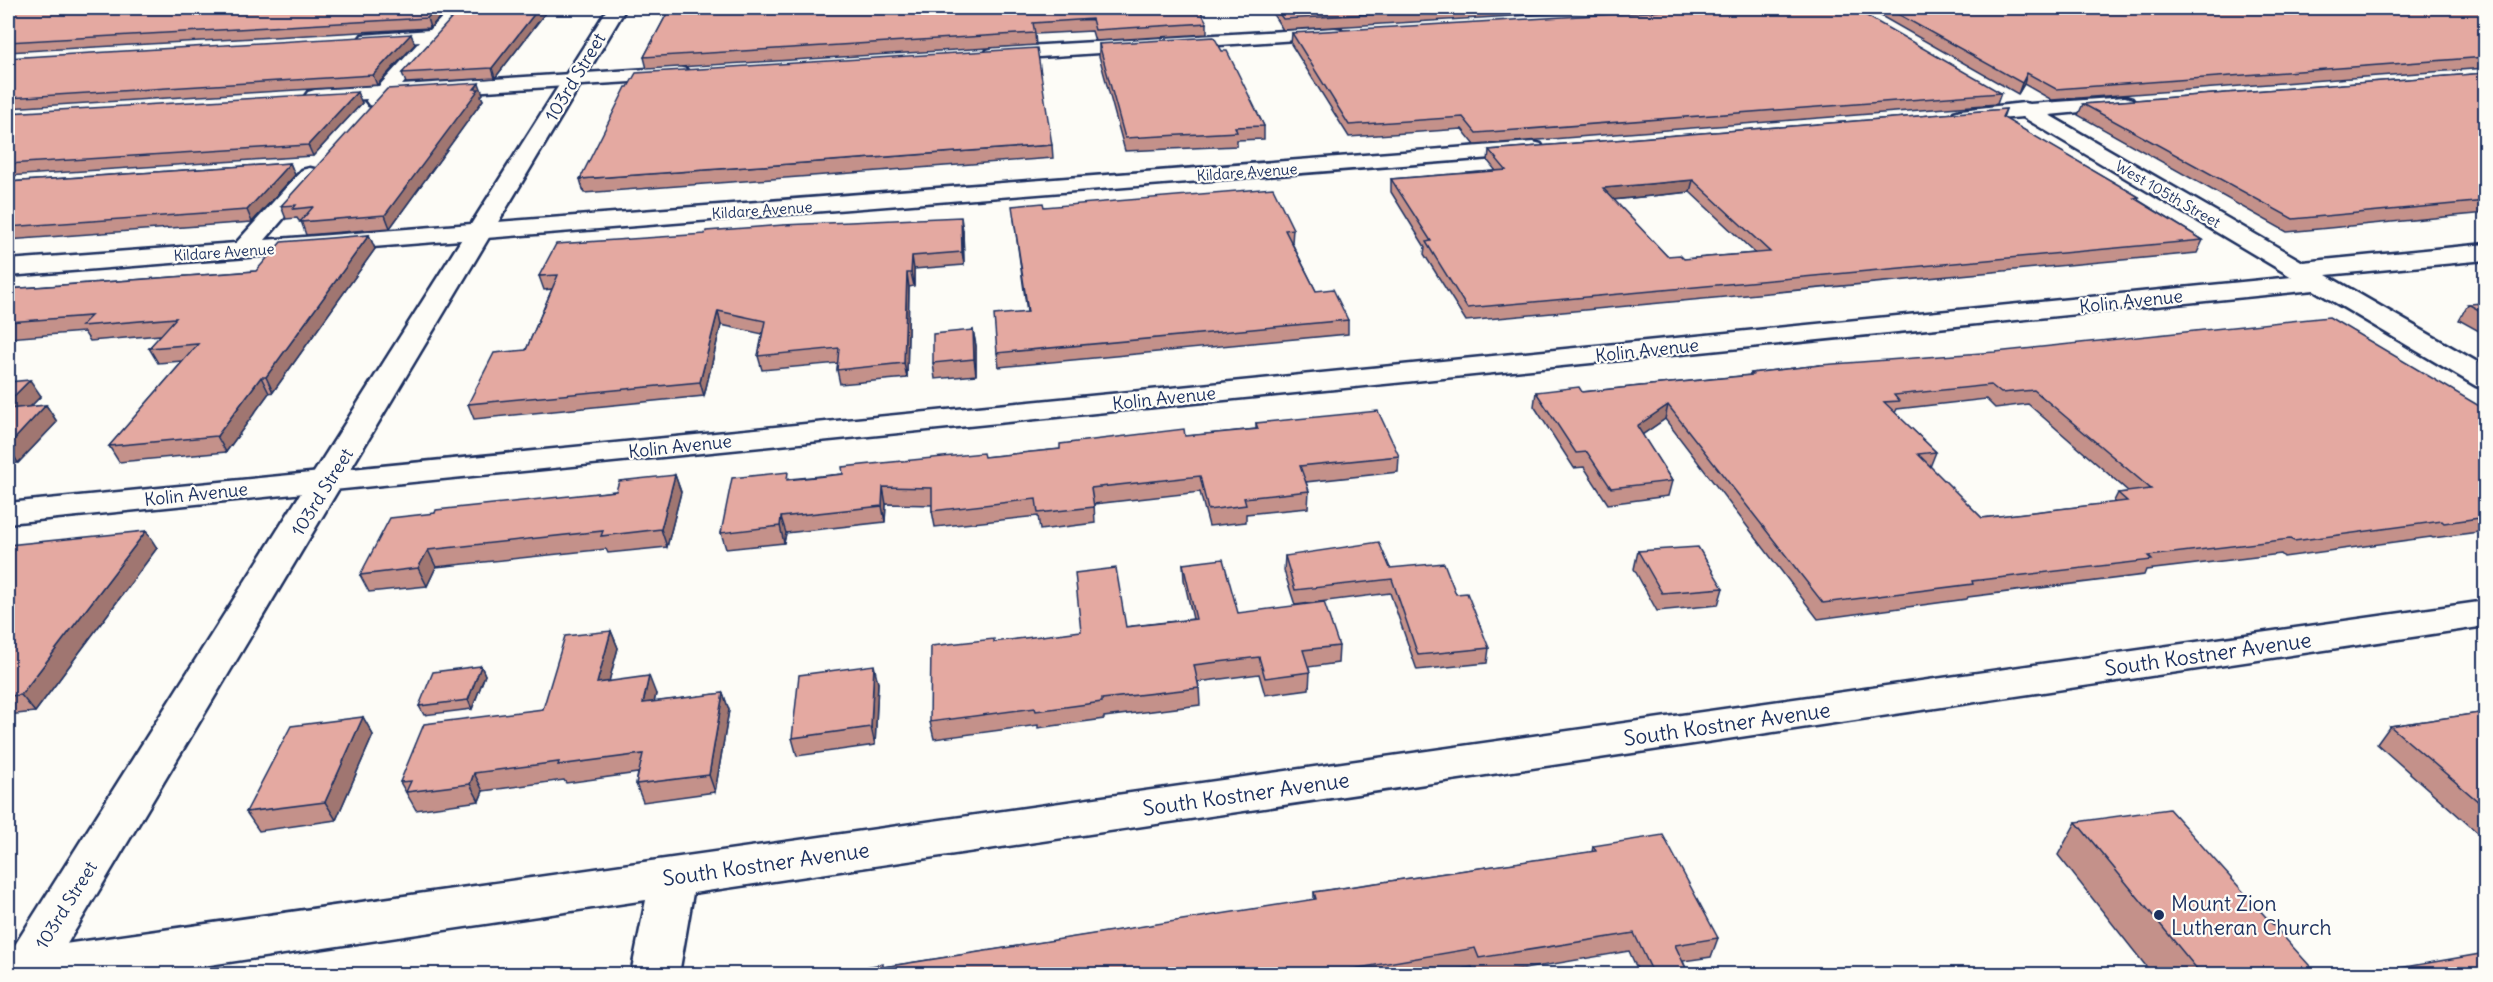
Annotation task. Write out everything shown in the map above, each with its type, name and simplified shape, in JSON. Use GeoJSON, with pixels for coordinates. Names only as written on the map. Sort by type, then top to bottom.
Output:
{"type":"FeatureCollection","features":[{"type":"Feature","properties":{"kind":"street"},"geometry":{"type":"LineString","coordinates":[[363,116],[460,8]]}},
{"type":"Feature","properties":{"kind":"street","name":"103rd Street"},"geometry":{"type":"LineString","coordinates":[[19,974],[328,481],[617,8]]}},
{"type":"Feature","properties":{"kind":"street"},"geometry":{"type":"LineString","coordinates":[[980,55],[1357,32]]}},
{"type":"Feature","properties":{"kind":"street"},"geometry":{"type":"LineString","coordinates":[[352,40],[435,35]]}},
{"type":"Feature","properties":{"kind":"street"},"geometry":{"type":"LineString","coordinates":[[302,97],[697,72]]}},
{"type":"Feature","properties":{"kind":"street","name":"West 105th Street"},"geometry":{"type":"LineString","coordinates":[[1989,88],[2486,380]]}},
{"type":"Feature","properties":{"kind":"street"},"geometry":{"type":"LineString","coordinates":[[1936,118],[2146,102]]}},
{"type":"Feature","properties":{"kind":"street","name":"Kildare Avenue"},"geometry":{"type":"LineString","coordinates":[[8,268],[1557,148]]}},
{"type":"Feature","properties":{"kind":"street"},"geometry":{"type":"LineString","coordinates":[[243,250],[320,164],[285,166]]}},
{"type":"Feature","properties":{"kind":"street","name":"Kolin Avenue"},"geometry":{"type":"LineString","coordinates":[[8,513],[2310,276],[2486,252]]}},
{"type":"Feature","properties":{"kind":"street","name":"South Kostner Avenue"},"geometry":{"type":"LineString","coordinates":[[19,974],[2486,613]]}},
{"type":"Feature","properties":{"kind":"street"},"geometry":{"type":"LineString","coordinates":[[656,975],[673,877]]}},
{"type":"Feature","properties":{"kind":"building"},"geometry":{"type":"Polygon","coordinates":[[[41,8],[437,8],[427,18],[8,42],[8,10],[41,8]]]}},
{"type":"Feature","properties":{"kind":"building"},"geometry":{"type":"Polygon","coordinates":[[[461,8],[539,8],[492,68],[402,73],[461,8]]]}},
{"type":"Feature","properties":{"kind":"building"},"geometry":{"type":"Polygon","coordinates":[[[670,8],[1199,8],[1207,23],[1095,30],[1092,19],[1033,23],[1035,33],[644,57],[670,8]]]}},
{"type":"Feature","properties":{"kind":"building"},"geometry":{"type":"Polygon","coordinates":[[[1275,8],[1481,8],[1283,19],[1275,8]]]}},
{"type":"Feature","properties":{"kind":"building"},"geometry":{"type":"Polygon","coordinates":[[[1715,8],[1853,8],[2001,93],[1476,133],[1463,117],[1349,125],[1292,33],[1715,8]]]}},
{"type":"Feature","properties":{"kind":"building"},"geometry":{"type":"Polygon","coordinates":[[[1887,8],[2486,8],[2486,57],[2056,89],[2027,73],[2022,83],[1887,8]]]}},
{"type":"Feature","properties":{"kind":"building"},"geometry":{"type":"Polygon","coordinates":[[[411,34],[373,75],[8,98],[8,58],[411,34]]]}},
{"type":"Feature","properties":{"kind":"building"},"geometry":{"type":"Polygon","coordinates":[[[1214,37],[1222,51],[1227,51],[1264,126],[1235,127],[1237,132],[1125,138],[1099,44],[1214,37]]]}},
{"type":"Feature","properties":{"kind":"building"},"geometry":{"type":"Polygon","coordinates":[[[1037,48],[1052,145],[580,179],[626,87],[636,73],[1037,48]]]}},
{"type":"Feature","properties":{"kind":"building"},"geometry":{"type":"Polygon","coordinates":[[[2486,73],[2486,201],[2293,219],[2083,104],[2486,73]]]}},
{"type":"Feature","properties":{"kind":"building"},"geometry":{"type":"Polygon","coordinates":[[[479,83],[474,89],[479,89],[385,215],[300,222],[313,207],[293,209],[296,205],[281,206],[387,89],[479,83]]]}},
{"type":"Feature","properties":{"kind":"building"},"geometry":{"type":"Polygon","coordinates":[[[357,92],[308,145],[8,164],[8,113],[357,92]]]}},
{"type":"Feature","properties":{"kind":"building"},"geometry":{"type":"Polygon","coordinates":[[[2006,109],[2002,117],[2139,197],[2134,198],[2203,240],[1467,308],[1426,242],[1431,241],[1391,179],[1506,170],[1489,150],[2006,109]],[[1693,180],[1603,188],[1667,256],[1680,255],[1684,259],[1770,252],[1693,180]]]}},
{"type":"Feature","properties":{"kind":"building"},"geometry":{"type":"Polygon","coordinates":[[[290,163],[247,210],[8,227],[8,182],[290,163]]]}},
{"type":"Feature","properties":{"kind":"building"},"geometry":{"type":"Polygon","coordinates":[[[1273,188],[1293,229],[1285,230],[1316,291],[1333,289],[1348,320],[997,353],[994,315],[1028,312],[1012,206],[1043,203],[1044,207],[1273,188]]]}},
{"type":"Feature","properties":{"kind":"building"},"geometry":{"type":"Polygon","coordinates":[[[961,217],[962,252],[912,256],[911,273],[907,273],[904,363],[837,370],[839,348],[758,356],[765,321],[718,311],[700,382],[468,404],[494,353],[526,350],[558,275],[539,276],[556,244],[705,234],[706,231],[783,225],[961,217]]]}},
{"type":"Feature","properties":{"kind":"building"},"geometry":{"type":"Polygon","coordinates":[[[369,235],[266,377],[261,377],[217,436],[109,446],[198,344],[149,348],[176,318],[81,326],[91,316],[8,322],[8,289],[256,271],[281,242],[369,235]]]}},
{"type":"Feature","properties":{"kind":"building"},"geometry":{"type":"Polygon","coordinates":[[[2486,303],[2486,314],[2468,304],[2486,303]]]}},
{"type":"Feature","properties":{"kind":"building"},"geometry":{"type":"Polygon","coordinates":[[[2329,317],[2486,410],[2486,517],[2294,541],[2290,539],[2148,556],[2152,560],[1972,581],[1973,584],[1823,603],[1668,405],[1637,426],[1672,481],[1611,488],[1587,452],[1576,453],[1536,392],[1579,387],[1582,392],[1753,375],[1751,373],[1820,365],[1995,352],[2329,317]],[[1991,385],[1894,395],[1899,401],[1884,402],[1936,452],[1918,454],[1982,518],[2127,501],[2118,493],[2151,489],[2034,390],[2001,393],[1991,385]]]}},
{"type":"Feature","properties":{"kind":"building"},"geometry":{"type":"Polygon","coordinates":[[[973,330],[974,359],[933,363],[933,334],[973,330]]]}},
{"type":"Feature","properties":{"kind":"building"},"geometry":{"type":"Polygon","coordinates":[[[30,380],[8,402],[8,382],[30,380]]]}},
{"type":"Feature","properties":{"kind":"building"},"geometry":{"type":"Polygon","coordinates":[[[46,405],[8,446],[8,409],[46,405]]]}},
{"type":"Feature","properties":{"kind":"building"},"geometry":{"type":"Polygon","coordinates":[[[1378,411],[1399,456],[1300,466],[1309,491],[1244,498],[1246,505],[1208,510],[1200,476],[1091,488],[1094,507],[1038,513],[1036,499],[932,511],[932,488],[883,487],[882,506],[781,517],[780,526],[721,533],[732,478],[788,472],[787,480],[843,474],[842,467],[983,453],[984,457],[1060,449],[1060,444],[1184,429],[1185,436],[1258,429],[1256,423],[1378,411]]]}},
{"type":"Feature","properties":{"kind":"building"},"geometry":{"type":"Polygon","coordinates":[[[675,475],[661,529],[601,536],[603,531],[428,550],[418,568],[360,575],[390,518],[435,513],[436,510],[616,491],[619,481],[675,475]]]}},
{"type":"Feature","properties":{"kind":"building"},"geometry":{"type":"Polygon","coordinates":[[[146,531],[21,695],[8,696],[8,545],[146,531]]]}},
{"type":"Feature","properties":{"kind":"building"},"geometry":{"type":"Polygon","coordinates":[[[1379,542],[1390,568],[1444,563],[1456,594],[1467,593],[1489,648],[1418,655],[1392,579],[1295,590],[1285,556],[1379,542]]]}},
{"type":"Feature","properties":{"kind":"building"},"geometry":{"type":"Polygon","coordinates":[[[1698,547],[1723,588],[1662,593],[1638,551],[1698,547]]]}},
{"type":"Feature","properties":{"kind":"building"},"geometry":{"type":"Polygon","coordinates":[[[1223,559],[1238,613],[1324,602],[1339,646],[1303,650],[1310,672],[1265,678],[1259,657],[1194,665],[1199,688],[1102,699],[1102,702],[1036,711],[1035,708],[930,722],[931,646],[994,639],[994,642],[1081,631],[1075,573],[1116,568],[1126,627],[1196,619],[1183,564],[1223,559]]]}},
{"type":"Feature","properties":{"kind":"building"},"geometry":{"type":"Polygon","coordinates":[[[611,631],[597,683],[649,676],[643,703],[723,693],[709,775],[636,784],[643,754],[474,773],[470,784],[406,792],[411,781],[400,782],[424,724],[543,709],[565,636],[611,631]]]}},
{"type":"Feature","properties":{"kind":"building"},"geometry":{"type":"Polygon","coordinates":[[[874,665],[871,727],[792,738],[799,675],[874,665]]]}},
{"type":"Feature","properties":{"kind":"building"},"geometry":{"type":"Polygon","coordinates":[[[481,666],[468,700],[419,706],[433,672],[481,666]]]}},
{"type":"Feature","properties":{"kind":"building"},"geometry":{"type":"Polygon","coordinates":[[[2486,712],[2486,808],[2390,726],[2486,712]]]}},
{"type":"Feature","properties":{"kind":"building"},"geometry":{"type":"Polygon","coordinates":[[[363,717],[325,802],[246,812],[291,726],[363,717]]]}},
{"type":"Feature","properties":{"kind":"building"},"geometry":{"type":"Polygon","coordinates":[[[2169,809],[2318,975],[2202,975],[2076,822],[2169,809]]]}},
{"type":"Feature","properties":{"kind":"building"},"geometry":{"type":"Polygon","coordinates":[[[1663,835],[1718,938],[1675,945],[1689,975],[1654,975],[1634,933],[1479,958],[1475,948],[1318,975],[819,975],[1316,899],[1314,892],[1596,851],[1593,846],[1663,835]]]}},
{"type":"Feature","properties":{"kind":"building"},"geometry":{"type":"Polygon","coordinates":[[[2486,953],[2486,975],[2359,975],[2486,953]]]}},
{"type":"Feature","properties":{"kind":"place","name":"Mount Zion Lutheran Church"},"geometry":{"type":"Point","coordinates":[2159,915]}}]}
